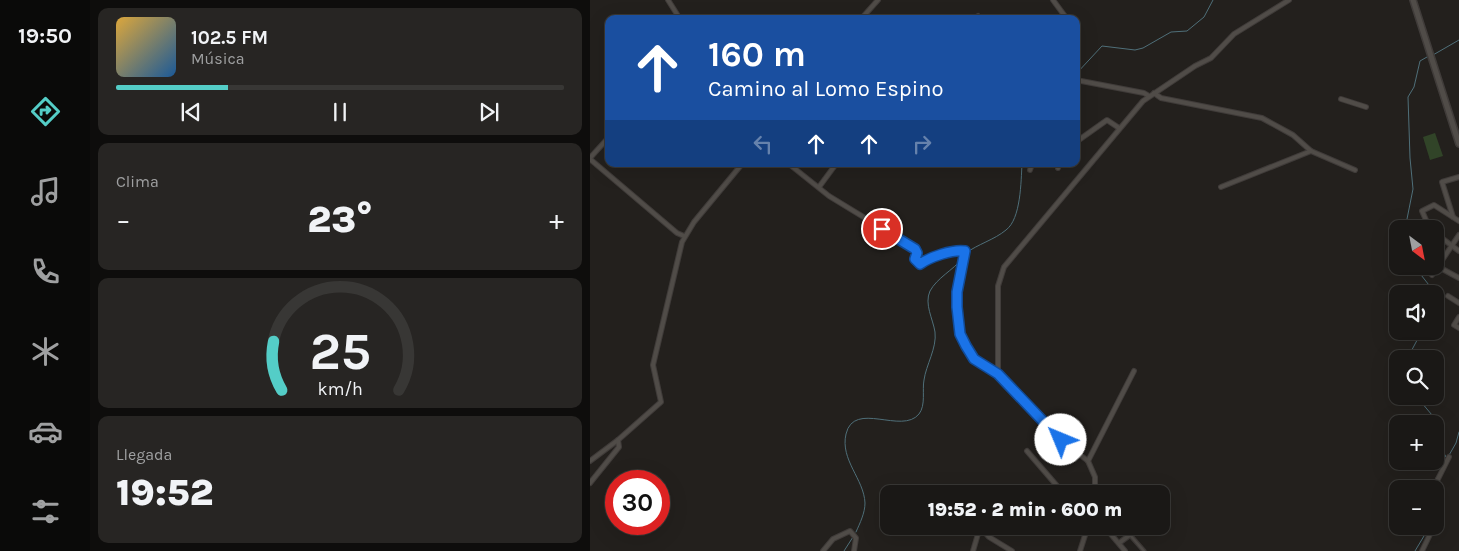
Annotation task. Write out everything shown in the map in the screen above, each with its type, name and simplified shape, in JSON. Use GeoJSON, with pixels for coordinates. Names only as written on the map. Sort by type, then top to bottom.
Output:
{"type":"FeatureCollection","features":[{"type":"Feature","properties":{"kind":"main road"},"geometry":{"type":"LineString","coordinates":[[1413,0],[1459,144]]}},
{"type":"Feature","properties":{"kind":"street"},"geometry":{"type":"LineString","coordinates":[[668,0],[677,15]]}},
{"type":"Feature","properties":{"kind":"street"},"geometry":{"type":"LineString","coordinates":[[865,15],[878,0]]}},
{"type":"Feature","properties":{"kind":"street"},"geometry":{"type":"LineString","coordinates":[[1053,0],[1063,15]]}},
{"type":"Feature","properties":{"kind":"street"},"geometry":{"type":"LineString","coordinates":[[998,374],[998,286],[1004,267],[1142,101],[1194,66],[1211,58],[1234,34],[1289,0]]}},
{"type":"Feature","properties":{"kind":"street"},"geometry":{"type":"LineString","coordinates":[[1080,81],[1144,93],[1149,96]]}},
{"type":"Feature","properties":{"kind":"street"},"geometry":{"type":"LineString","coordinates":[[1154,93],[1162,98],[1262,118],[1293,135],[1311,151],[1355,170]]}},
{"type":"Feature","properties":{"kind":"street"},"geometry":{"type":"LineString","coordinates":[[1341,99],[1366,107]]}},
{"type":"Feature","properties":{"kind":"street"},"geometry":{"type":"LineString","coordinates":[[1080,139],[1107,120],[1119,128]]}},
{"type":"Feature","properties":{"kind":"street"},"geometry":{"type":"LineString","coordinates":[[605,142],[590,159],[677,233],[684,236]]}},
{"type":"Feature","properties":{"kind":"street"},"geometry":{"type":"LineString","coordinates":[[1221,187],[1311,151]]}},
{"type":"Feature","properties":{"kind":"street"},"geometry":{"type":"LineString","coordinates":[[590,461],[618,440],[661,402],[653,365],[684,236],[740,167]]}},
{"type":"Feature","properties":{"kind":"street"},"geometry":{"type":"LineString","coordinates":[[793,167],[837,201],[915,249],[917,263],[920,264],[926,260],[958,251],[965,251],[957,292],[960,334],[974,359],[998,374],[1061,440],[1088,461],[1094,485]]}},
{"type":"Feature","properties":{"kind":"street"},"geometry":{"type":"LineString","coordinates":[[819,187],[834,167]]}},
{"type":"Feature","properties":{"kind":"street"},"geometry":{"type":"LineString","coordinates":[[1453,218],[1442,182],[1459,177]]}},
{"type":"Feature","properties":{"kind":"street"},"geometry":{"type":"LineString","coordinates":[[1426,220],[1422,211],[1434,205],[1459,221]]}},
{"type":"Feature","properties":{"kind":"street"},"geometry":{"type":"LineString","coordinates":[[1444,256],[1459,235]]}},
{"type":"Feature","properties":{"kind":"street"},"geometry":{"type":"LineString","coordinates":[[1444,239],[1459,251]]}},
{"type":"Feature","properties":{"kind":"street"},"geometry":{"type":"LineString","coordinates":[[1444,270],[1459,278]]}},
{"type":"Feature","properties":{"kind":"street"},"geometry":{"type":"LineString","coordinates":[[1448,296],[1459,302]]}},
{"type":"Feature","properties":{"kind":"street"},"geometry":{"type":"LineString","coordinates":[[1459,317],[1454,325],[1459,328]]}},
{"type":"Feature","properties":{"kind":"street"},"geometry":{"type":"LineString","coordinates":[[1088,461],[1134,371]]}},
{"type":"Feature","properties":{"kind":"street"},"geometry":{"type":"LineString","coordinates":[[590,483],[618,447],[618,440]]}},
{"type":"Feature","properties":{"kind":"street"},"geometry":{"type":"LineString","coordinates":[[1027,451],[1056,485]]}},
{"type":"Feature","properties":{"kind":"street"},"geometry":{"type":"LineString","coordinates":[[1438,480],[1449,457]]}},
{"type":"Feature","properties":{"kind":"street"},"geometry":{"type":"LineString","coordinates":[[823,551],[833,539],[850,531],[856,538],[854,551]]}},
{"type":"Feature","properties":{"kind":"street"},"geometry":{"type":"LineString","coordinates":[[973,551],[978,535]]}},
{"type":"Feature","properties":{"kind":"street"},"geometry":{"type":"LineString","coordinates":[[987,535],[1012,551]]}},
{"type":"Feature","properties":{"kind":"street"},"geometry":{"type":"LineString","coordinates":[[1080,551],[1085,535]]}},
{"type":"Feature","properties":{"kind":"street"},"geometry":{"type":"LineString","coordinates":[[1112,535],[1125,551]]}},
{"type":"Feature","properties":{"kind":"street"},"geometry":{"type":"LineString","coordinates":[[1119,543],[1130,535],[1144,551]]}},
{"type":"Feature","properties":{"kind":"street"},"geometry":{"type":"LineString","coordinates":[[1422,551],[1429,535]]}},
{"type":"Feature","properties":{"kind":"green space"},"geometry":{"type":"Polygon","coordinates":[[[1435,133],[1443,156],[1430,160],[1423,137],[1435,133]]]}},
{"type":"Feature","properties":{"kind":"waterway"},"geometry":{"type":"LineString","coordinates":[[1080,70],[1102,46],[1135,50],[1143,48],[1171,32],[1187,31],[1204,17],[1213,0]]}},
{"type":"Feature","properties":{"kind":"waterway"},"geometry":{"type":"LineString","coordinates":[[1433,55],[1459,40]]}},
{"type":"Feature","properties":{"kind":"waterway"},"geometry":{"type":"LineString","coordinates":[[1407,220],[1413,189],[1408,97],[1414,87],[1420,61],[1427,57]]}},
{"type":"Feature","properties":{"kind":"waterway"},"geometry":{"type":"LineString","coordinates":[[966,253],[1006,230],[1011,225],[1019,199],[1022,167]]}},
{"type":"Feature","properties":{"kind":"waterway"},"geometry":{"type":"LineString","coordinates":[[856,532],[865,503],[864,494],[846,452],[846,434],[851,424],[858,419],[902,421],[911,419],[919,414],[923,402],[925,374],[935,338],[928,306],[928,296],[933,286],[962,259]]}},
{"type":"Feature","properties":{"kind":"waterway"},"geometry":{"type":"LineString","coordinates":[[1421,275],[1429,285]]}},
{"type":"Feature","properties":{"kind":"waterway"},"geometry":{"type":"LineString","coordinates":[[1412,350],[1417,340]]}},
{"type":"Feature","properties":{"kind":"waterway"},"geometry":{"type":"LineString","coordinates":[[1424,405],[1432,415]]}},
{"type":"Feature","properties":{"kind":"waterway"},"geometry":{"type":"LineString","coordinates":[[1436,478],[1456,443],[1459,432]]}},
{"type":"Feature","properties":{"kind":"waterway"},"geometry":{"type":"LineString","coordinates":[[1444,453],[1446,457]]}},
{"type":"Feature","properties":{"kind":"waterway"},"geometry":{"type":"LineString","coordinates":[[1415,551],[1425,535]]}},
{"type":"Feature","properties":{"kind":"waterway"},"geometry":{"type":"LineString","coordinates":[[844,551],[853,537]]}},
{"type":"Feature","properties":{"kind":"route"},"geometry":{"type":"LineString","coordinates":[[882,229],[915,249],[917,253],[915,259],[920,264],[926,260],[962,250],[965,251],[959,276],[957,307],[960,334],[966,346],[974,359],[998,374],[1061,440]]}}]}
